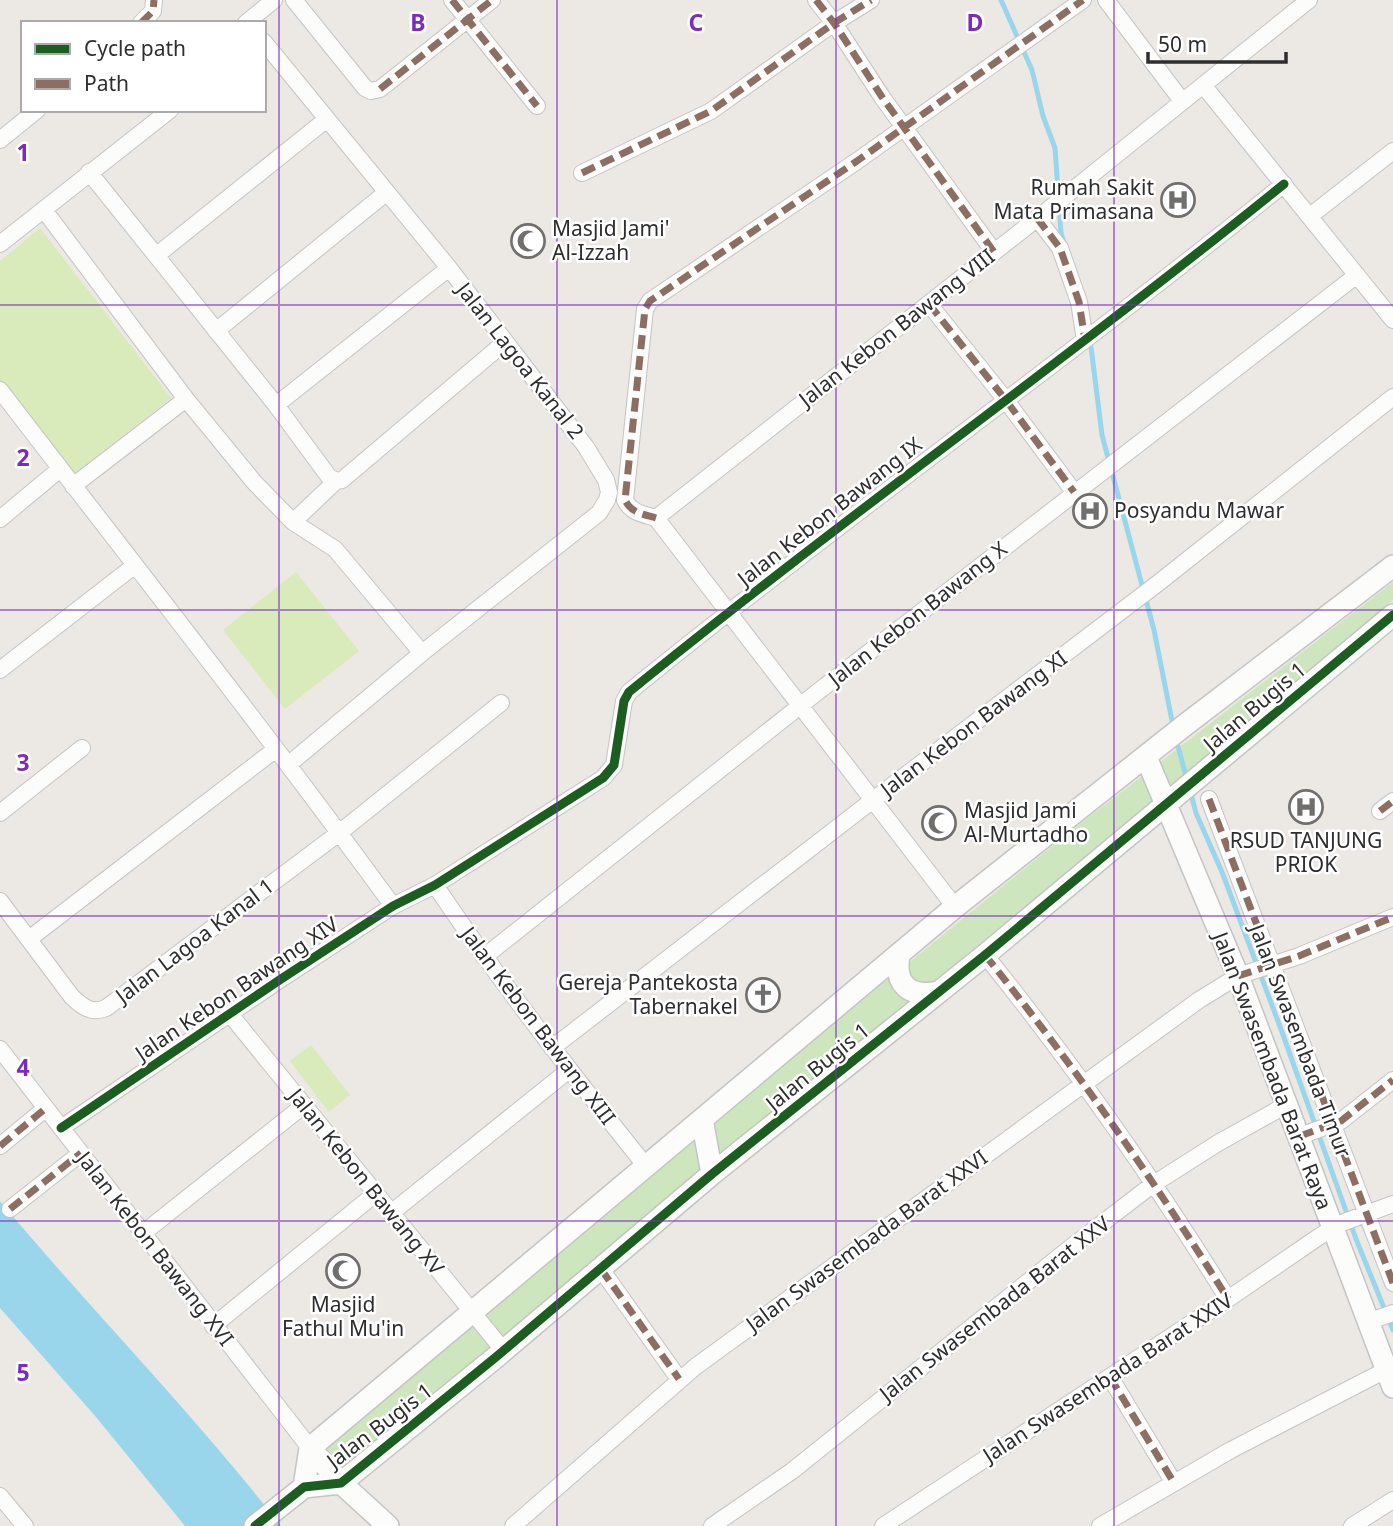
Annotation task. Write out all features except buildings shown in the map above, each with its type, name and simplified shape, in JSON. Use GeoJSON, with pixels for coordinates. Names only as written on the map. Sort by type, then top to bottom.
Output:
{"type":"FeatureCollection","features":[{"type":"Feature","properties":{"kind":"street"},"geometry":{"type":"LineString","coordinates":[[143,21],[153,11],[154,0]]}},
{"type":"Feature","properties":{"kind":"street"},"geometry":{"type":"LineString","coordinates":[[248,21],[274,0]]}},
{"type":"Feature","properties":{"kind":"street"},"geometry":{"type":"LineString","coordinates":[[294,0],[365,88],[371,91],[380,89],[492,0]]}},
{"type":"Feature","properties":{"kind":"street"},"geometry":{"type":"LineString","coordinates":[[452,0],[537,106]]}},
{"type":"Feature","properties":{"kind":"street"},"geometry":{"type":"LineString","coordinates":[[816,0],[994,251]]}},
{"type":"Feature","properties":{"kind":"street"},"geometry":{"type":"LineString","coordinates":[[582,173],[711,111],[834,23],[871,0]]}},
{"type":"Feature","properties":{"kind":"street"},"geometry":{"type":"LineString","coordinates":[[955,907],[656,518],[628,507],[625,499],[645,309],[650,301],[857,161],[1083,0]]}},
{"type":"Feature","properties":{"kind":"street"},"geometry":{"type":"LineString","coordinates":[[1106,0],[1182,101]]}},
{"type":"Feature","properties":{"kind":"street","name":"Jalan Kebon Bawang VIII"},"geometry":{"type":"LineString","coordinates":[[656,518],[1041,216],[1309,0]]}},
{"type":"Feature","properties":{"kind":"street","name":"Jalan Lagoa Kanal 2"},"geometry":{"type":"LineString","coordinates":[[266,44],[449,268],[586,447],[606,480],[609,492],[599,513],[422,653],[288,765]]}},
{"type":"Feature","properties":{"kind":"street"},"geometry":{"type":"LineString","coordinates":[[1203,85],[1393,320]]}},
{"type":"Feature","properties":{"kind":"street"},"geometry":{"type":"LineString","coordinates":[[0,140],[35,112]]}},
{"type":"Feature","properties":{"kind":"street"},"geometry":{"type":"LineString","coordinates":[[0,244],[167,112]]}},
{"type":"Feature","properties":{"kind":"street"},"geometry":{"type":"LineString","coordinates":[[157,255],[327,120]]}},
{"type":"Feature","properties":{"kind":"street"},"geometry":{"type":"LineString","coordinates":[[1310,216],[1393,151]]}},
{"type":"Feature","properties":{"kind":"street"},"geometry":{"type":"LineString","coordinates":[[89,172],[276,405],[329,477],[336,481]]}},
{"type":"Feature","properties":{"kind":"street","name":"Jalan Kebon Bawang IX"},"geometry":{"type":"LineString","coordinates":[[435,885],[603,778],[614,765],[624,701],[629,692],[727,613],[1101,328],[1284,184]]}},
{"type":"Feature","properties":{"kind":"street"},"geometry":{"type":"LineString","coordinates":[[216,331],[387,192]]}},
{"type":"Feature","properties":{"kind":"street"},"geometry":{"type":"LineString","coordinates":[[44,210],[186,399],[254,482],[293,522],[335,550],[422,653]]}},
{"type":"Feature","properties":{"kind":"street"},"geometry":{"type":"LineString","coordinates":[[1041,216],[1060,248],[1079,302],[1086,339]]}},
{"type":"Feature","properties":{"kind":"street"},"geometry":{"type":"LineString","coordinates":[[276,405],[449,268]]}},
{"type":"Feature","properties":{"kind":"street","name":"Jalan Kebon Bawang X"},"geometry":{"type":"LineString","coordinates":[[484,957],[1074,492],[1126,455],[1357,275]]}},
{"type":"Feature","properties":{"kind":"street"},"geometry":{"type":"LineString","coordinates":[[929,304],[1005,399],[1074,492]]}},
{"type":"Feature","properties":{"kind":"street"},"geometry":{"type":"LineString","coordinates":[[293,522],[336,481],[342,480],[505,342]]}},
{"type":"Feature","properties":{"kind":"street"},"geometry":{"type":"LineString","coordinates":[[0,390],[393,906]]}},
{"type":"Feature","properties":{"kind":"street","name":"Jalan Kebon Bawang XI"},"geometry":{"type":"LineString","coordinates":[[552,1048],[1129,606],[1393,397]]}},
{"type":"Feature","properties":{"kind":"street"},"geometry":{"type":"LineString","coordinates":[[73,486],[186,399]]}},
{"type":"Feature","properties":{"kind":"street"},"geometry":{"type":"LineString","coordinates":[[0,519],[60,468]]}},
{"type":"Feature","properties":{"kind":"street"},"geometry":{"type":"LineString","coordinates":[[0,670],[134,566]]}},
{"type":"Feature","properties":{"kind":"street","name":"Jalan Bugis 1"},"geometry":{"type":"LineString","coordinates":[[1393,566],[1185,725],[955,907],[471,1311],[310,1448],[304,1487],[341,1483],[504,1351],[712,1174],[985,955],[1393,615]]}},
{"type":"Feature","properties":{"kind":"street"},"geometry":{"type":"LineString","coordinates":[[340,833],[501,704]]}},
{"type":"Feature","properties":{"kind":"street"},"geometry":{"type":"LineString","coordinates":[[0,813],[82,748]]}},
{"type":"Feature","properties":{"kind":"street"},"geometry":{"type":"LineString","coordinates":[[29,939],[276,749]]}},
{"type":"Feature","properties":{"kind":"street","name":"Jalan Swasembada Barat Raya"},"geometry":{"type":"LineString","coordinates":[[1151,753],[1302,1135],[1389,1378]]}},
{"type":"Feature","properties":{"kind":"street","name":"Jalan Swasembada Timur"},"geometry":{"type":"LineString","coordinates":[[1209,799],[1362,1217],[1393,1283]]}},
{"type":"Feature","properties":{"kind":"street","name":"Jalan Lagoa Kanal 1"},"geometry":{"type":"LineString","coordinates":[[0,901],[72,997],[83,1007],[98,1011],[106,1008],[340,833]]}},
{"type":"Feature","properties":{"kind":"street","name":"Jalan Kebon Bawang XIV"},"geometry":{"type":"LineString","coordinates":[[61,1128],[229,1013],[393,906],[435,885]]}},
{"type":"Feature","properties":{"kind":"street","name":"Jalan Kebon Bawang XIII"},"geometry":{"type":"LineString","coordinates":[[435,885],[484,957],[552,1048],[645,1165]]}},
{"type":"Feature","properties":{"kind":"street","name":"Jalan Swasembada Barat XXVI"},"geometry":{"type":"LineString","coordinates":[[513,1526],[679,1379],[1084,1083],[1240,975],[1393,917]]}},
{"type":"Feature","properties":{"kind":"street"},"geometry":{"type":"LineString","coordinates":[[899,955],[897,969],[901,982],[911,992],[924,995],[938,992]]}},
{"type":"Feature","properties":{"kind":"street"},"geometry":{"type":"LineString","coordinates":[[985,955],[1084,1083],[1180,1222],[1228,1299]]}},
{"type":"Feature","properties":{"kind":"street","name":"Jalan Kebon Bawang XV"},"geometry":{"type":"LineString","coordinates":[[229,1013],[504,1351]]}},
{"type":"Feature","properties":{"kind":"street","name":"Jalan Kebon Bawang XVI"},"geometry":{"type":"LineString","coordinates":[[0,1049],[310,1448]]}},
{"type":"Feature","properties":{"kind":"street"},"geometry":{"type":"LineString","coordinates":[[391,1213],[569,1070]]}},
{"type":"Feature","properties":{"kind":"street"},"geometry":{"type":"LineString","coordinates":[[1302,1135],[1341,1121],[1393,1080]]}},
{"type":"Feature","properties":{"kind":"street","name":"Jalan Swasembada Barat XXV"},"geometry":{"type":"LineString","coordinates":[[712,1526],[792,1471],[1152,1185],[1218,1143],[1288,1104]]}},
{"type":"Feature","properties":{"kind":"street"},"geometry":{"type":"LineString","coordinates":[[142,1234],[303,1106]]}},
{"type":"Feature","properties":{"kind":"street"},"geometry":{"type":"LineString","coordinates":[[0,1146],[46,1108]]}},
{"type":"Feature","properties":{"kind":"street"},"geometry":{"type":"LineString","coordinates":[[702,1119],[712,1174]]}},
{"type":"Feature","properties":{"kind":"street"},"geometry":{"type":"LineString","coordinates":[[10,1209],[81,1153]]}},
{"type":"Feature","properties":{"kind":"street"},"geometry":{"type":"LineString","coordinates":[[214,1326],[376,1194]]}},
{"type":"Feature","properties":{"kind":"street","name":"Jalan Swasembada Barat XXIV"},"geometry":{"type":"LineString","coordinates":[[883,1526],[1336,1227],[1393,1204]]}},
{"type":"Feature","properties":{"kind":"street"},"geometry":{"type":"LineString","coordinates":[[600,1269],[679,1379]]}},
{"type":"Feature","properties":{"kind":"street"},"geometry":{"type":"LineString","coordinates":[[1370,1321],[1393,1313]]}},
{"type":"Feature","properties":{"kind":"street"},"geometry":{"type":"LineString","coordinates":[[1110,1377],[1174,1483]]}},
{"type":"Feature","properties":{"kind":"street"},"geometry":{"type":"LineString","coordinates":[[1100,1526],[1231,1450],[1389,1378]]}},
{"type":"Feature","properties":{"kind":"street"},"geometry":{"type":"LineString","coordinates":[[310,1448],[341,1483],[388,1526]]}},
{"type":"Feature","properties":{"kind":"street"},"geometry":{"type":"LineString","coordinates":[[256,1526],[304,1487]]}},
{"type":"Feature","properties":{"kind":"street"},"geometry":{"type":"LineString","coordinates":[[0,1496],[25,1526]]}},
{"type":"Feature","properties":{"kind":"street"},"geometry":{"type":"LineString","coordinates":[[1352,1526],[1393,1500]]}},
{"type":"Feature","properties":{"kind":"green space"},"geometry":{"type":"Polygon","coordinates":[[[40,228],[171,398],[72,475],[0,382],[0,261],[40,228]]]}},
{"type":"Feature","properties":{"kind":"green space"},"geometry":{"type":"Polygon","coordinates":[[[296,572],[359,651],[285,709],[223,630],[296,572]]]}},
{"type":"Feature","properties":{"kind":"green space"},"geometry":{"type":"Polygon","coordinates":[[[1393,582],[1393,600],[1092,853],[344,1472],[326,1447],[663,1162],[1071,831],[1393,582]]]}},
{"type":"Feature","properties":{"kind":"green space"},"geometry":{"type":"Polygon","coordinates":[[[311,1045],[350,1095],[329,1112],[290,1061],[311,1045]]]}},
{"type":"Feature","properties":{"kind":"water"},"geometry":{"type":"Polygon","coordinates":[[[0,1201],[213,1443],[281,1526],[185,1526],[96,1417],[0,1308],[0,1201]]]}},
{"type":"Feature","properties":{"kind":"waterway"},"geometry":{"type":"LineString","coordinates":[[1001,0],[1032,70],[1043,116],[1055,148],[1064,243]]}},
{"type":"Feature","properties":{"kind":"waterway"},"geometry":{"type":"LineString","coordinates":[[1090,339],[1102,435],[1154,630],[1173,726]]}},
{"type":"Feature","properties":{"kind":"waterway"},"geometry":{"type":"LineString","coordinates":[[1176,739],[1187,780]]}},
{"type":"Feature","properties":{"kind":"waterway"},"geometry":{"type":"LineString","coordinates":[[1190,790],[1196,813],[1222,872],[1282,1032],[1356,1239],[1393,1330]]}},
{"type":"Feature","properties":{"kind":"marked path"},"geometry":{"type":"LineString","coordinates":[[143,21],[153,11],[154,0]]}},
{"type":"Feature","properties":{"kind":"marked path"},"geometry":{"type":"LineString","coordinates":[[452,0],[537,106]]}},
{"type":"Feature","properties":{"kind":"marked path"},"geometry":{"type":"LineString","coordinates":[[380,89],[492,0]]}},
{"type":"Feature","properties":{"kind":"marked path"},"geometry":{"type":"LineString","coordinates":[[816,0],[994,252]]}},
{"type":"Feature","properties":{"kind":"marked path"},"geometry":{"type":"LineString","coordinates":[[582,173],[711,111],[834,23],[871,0]]}},
{"type":"Feature","properties":{"kind":"marked path"},"geometry":{"type":"LineString","coordinates":[[656,518],[634,510],[625,500],[645,309],[650,301],[857,161],[1083,0]]}},
{"type":"Feature","properties":{"kind":"marked path"},"geometry":{"type":"LineString","coordinates":[[1037,218],[1060,248],[1079,302],[1085,340]]}},
{"type":"Feature","properties":{"kind":"marked path"},"geometry":{"type":"LineString","coordinates":[[929,304],[1005,399],[1074,492]]}},
{"type":"Feature","properties":{"kind":"marked path"},"geometry":{"type":"LineString","coordinates":[[1209,799],[1393,1283]]}},
{"type":"Feature","properties":{"kind":"marked path"},"geometry":{"type":"LineString","coordinates":[[1380,811],[1393,801]]}},
{"type":"Feature","properties":{"kind":"marked path"},"geometry":{"type":"LineString","coordinates":[[1238,976],[1299,956],[1393,917]]}},
{"type":"Feature","properties":{"kind":"marked path"},"geometry":{"type":"LineString","coordinates":[[985,955],[1112,1123],[1228,1299]]}},
{"type":"Feature","properties":{"kind":"marked path"},"geometry":{"type":"LineString","coordinates":[[1300,1136],[1341,1121],[1393,1080]]}},
{"type":"Feature","properties":{"kind":"marked path"},"geometry":{"type":"LineString","coordinates":[[0,1146],[46,1108]]}},
{"type":"Feature","properties":{"kind":"marked path"},"geometry":{"type":"LineString","coordinates":[[10,1209],[81,1153]]}},
{"type":"Feature","properties":{"kind":"marked path"},"geometry":{"type":"LineString","coordinates":[[601,1269],[679,1379]]}},
{"type":"Feature","properties":{"kind":"marked path"},"geometry":{"type":"LineString","coordinates":[[1110,1377],[1174,1483]]}},
{"type":"Feature","properties":{"kind":"cycle path"},"geometry":{"type":"LineString","coordinates":[[61,1128],[393,906],[435,885],[603,778],[614,765],[624,701],[629,692],[1284,184]]}},
{"type":"Feature","properties":{"kind":"cycle path"},"geometry":{"type":"LineString","coordinates":[[255,1526],[304,1487],[341,1483],[496,1357],[712,1174],[985,955],[1393,615]]}},
{"type":"Feature","properties":{"kind":"place","name":"Rumah Sakit Mata Primasana"},"geometry":{"type":"Point","coordinates":[1178,200]}},
{"type":"Feature","properties":{"kind":"place","name":"Masjid Jami' Al-Izzah"},"geometry":{"type":"Point","coordinates":[528,241]}},
{"type":"Feature","properties":{"kind":"place","name":"Posyandu Mawar"},"geometry":{"type":"Point","coordinates":[1090,511]}},
{"type":"Feature","properties":{"kind":"place","name":"RSUD TANJUNG PRIOK"},"geometry":{"type":"Point","coordinates":[1306,807]}},
{"type":"Feature","properties":{"kind":"place","name":"Masjid Jami Al-Murtadho"},"geometry":{"type":"Point","coordinates":[939,823]}},
{"type":"Feature","properties":{"kind":"place","name":"Gereja Pantekosta Tabernakel"},"geometry":{"type":"Point","coordinates":[763,995]}},
{"type":"Feature","properties":{"kind":"place","name":"Masjid Fathul Mu'in"},"geometry":{"type":"Point","coordinates":[343,1271]}}]}
